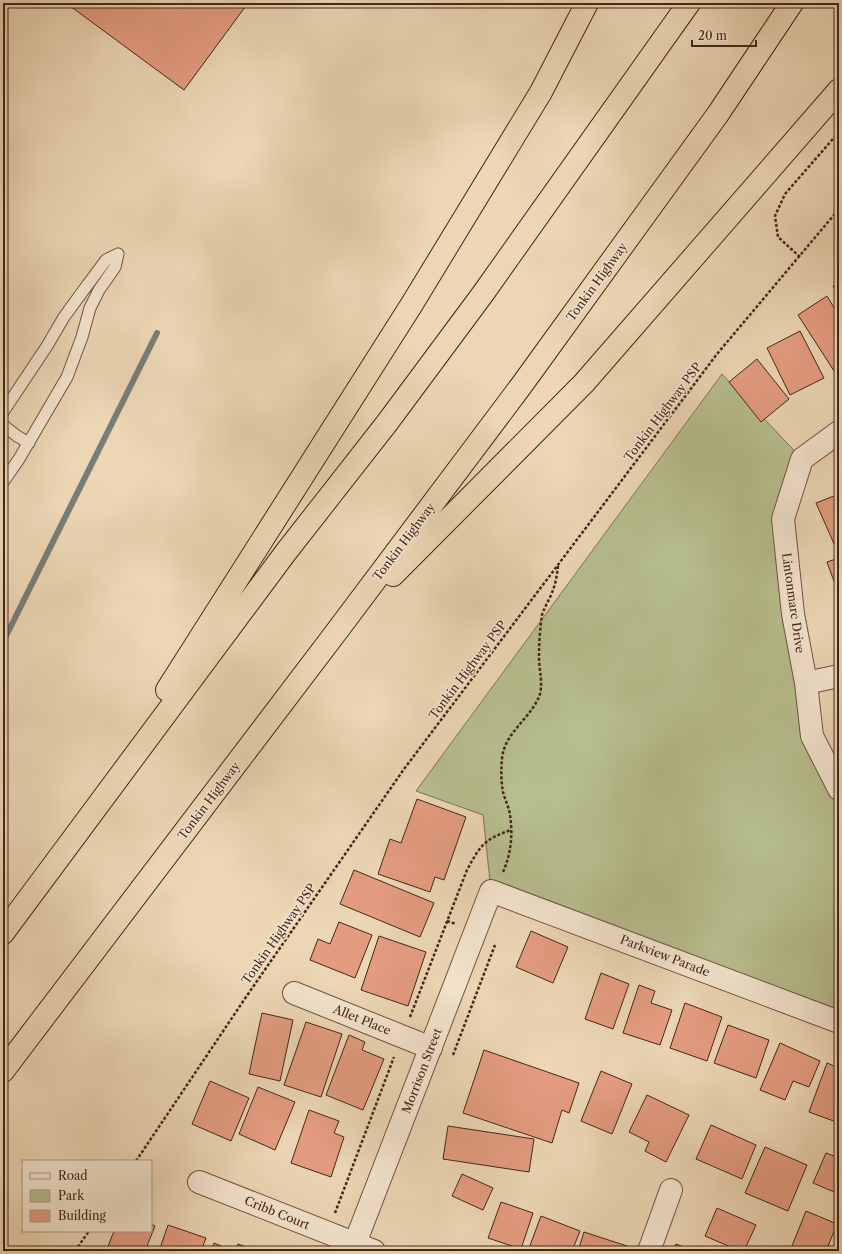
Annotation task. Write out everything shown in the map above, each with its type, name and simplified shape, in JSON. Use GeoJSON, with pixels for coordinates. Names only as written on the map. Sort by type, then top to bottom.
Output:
{"type":"FeatureCollection","features":[{"type":"Feature","properties":{"kind":"highway"},"geometry":{"type":"LineString","coordinates":[[67,848],[412,304],[541,92],[587,3]]}},
{"type":"Feature","properties":{"kind":"highway"},"geometry":{"type":"LineString","coordinates":[[3,933],[286,552],[387,422],[482,295],[689,3]]}},
{"type":"Feature","properties":{"kind":"highway","name":"Tonkin Highway"},"geometry":{"type":"LineString","coordinates":[[3,1072],[521,386],[718,114],[792,3]]}},
{"type":"Feature","properties":{"kind":"highway"},"geometry":{"type":"LineString","coordinates":[[337,631],[584,383],[839,90]]}},
{"type":"Feature","properties":{"kind":"street","name":"Lintonmarc Drive"},"geometry":{"type":"LineString","coordinates":[[839,432],[802,459],[783,519],[793,614],[806,683],[812,736],[839,789]]}},
{"type":"Feature","properties":{"kind":"street"},"geometry":{"type":"LineString","coordinates":[[806,683],[839,676]]}},
{"type":"Feature","properties":{"kind":"street","name":"Parkview Parade"},"geometry":{"type":"LineString","coordinates":[[491,891],[839,1022]]}},
{"type":"Feature","properties":{"kind":"street","name":"Morrison Street"},"geometry":{"type":"LineString","coordinates":[[360,1249],[431,1048],[491,891]]}},
{"type":"Feature","properties":{"kind":"street","name":"Allet Place"},"geometry":{"type":"LineString","coordinates":[[294,993],[431,1048]]}},
{"type":"Feature","properties":{"kind":"street","name":"Cribb Court"},"geometry":{"type":"LineString","coordinates":[[199,1182],[360,1249]]}},
{"type":"Feature","properties":{"kind":"street"},"geometry":{"type":"LineString","coordinates":[[649,1251],[671,1190]]}},
{"type":"Feature","properties":{"kind":"lane"},"geometry":{"type":"LineString","coordinates":[[3,412],[76,300],[106,260],[118,254],[115,267],[99,290],[90,308],[82,337],[67,377],[29,443],[3,482]]}},
{"type":"Feature","properties":{"kind":"lane"},"geometry":{"type":"LineString","coordinates":[[3,425],[29,443]]}},
{"type":"Feature","properties":{"kind":"path"},"geometry":{"type":"LineString","coordinates":[[800,257],[778,237],[775,216],[784,194],[839,132]]}},
{"type":"Feature","properties":{"kind":"path","name":"Tonkin Highway PSP"},"geometry":{"type":"LineString","coordinates":[[137,1160],[246,997],[404,769],[717,354],[839,209]]}},
{"type":"Feature","properties":{"kind":"path"},"geometry":{"type":"LineString","coordinates":[[491,891],[502,875],[508,860],[512,838],[510,815],[502,784],[502,756],[512,734],[532,709],[540,694],[542,680],[539,658],[542,614],[551,595],[557,577],[558,566]]}},
{"type":"Feature","properties":{"kind":"path"},"geometry":{"type":"LineString","coordinates":[[75,1251],[88,1232]]}},
{"type":"Feature","properties":{"kind":"green space"},"geometry":{"type":"Polygon","coordinates":[[[722,374],[802,459],[783,519],[806,683],[839,789],[839,1022],[491,891],[483,815],[416,791],[722,374]]]}},
{"type":"Feature","properties":{"kind":"building"},"geometry":{"type":"Polygon","coordinates":[[[66,3],[248,3],[184,90],[66,3]]]}},
{"type":"Feature","properties":{"kind":"building"},"geometry":{"type":"Polygon","coordinates":[[[839,284],[839,298],[833,286],[839,284]]]}},
{"type":"Feature","properties":{"kind":"building"},"geometry":{"type":"Polygon","coordinates":[[[827,296],[839,316],[839,372],[836,374],[798,315],[827,296]]]}},
{"type":"Feature","properties":{"kind":"building"},"geometry":{"type":"Polygon","coordinates":[[[800,331],[824,378],[790,395],[767,348],[800,331]]]}},
{"type":"Feature","properties":{"kind":"building"},"geometry":{"type":"Polygon","coordinates":[[[757,359],[789,399],[761,422],[729,382],[757,359]]]}},
{"type":"Feature","properties":{"kind":"building"},"geometry":{"type":"Polygon","coordinates":[[[839,494],[839,545],[835,546],[816,503],[839,494]]]}},
{"type":"Feature","properties":{"kind":"building"},"geometry":{"type":"Polygon","coordinates":[[[839,558],[839,595],[827,562],[839,558]]]}},
{"type":"Feature","properties":{"kind":"building"},"geometry":{"type":"Polygon","coordinates":[[[417,799],[466,817],[444,880],[435,877],[430,892],[378,874],[390,839],[401,843],[417,799]]]}},
{"type":"Feature","properties":{"kind":"building"},"geometry":{"type":"Polygon","coordinates":[[[354,870],[434,903],[420,937],[340,904],[354,870]]]}},
{"type":"Feature","properties":{"kind":"building"},"geometry":{"type":"Polygon","coordinates":[[[339,922],[372,935],[355,978],[310,960],[318,939],[330,944],[339,922]]]}},
{"type":"Feature","properties":{"kind":"building"},"geometry":{"type":"Polygon","coordinates":[[[531,931],[568,947],[553,983],[516,967],[531,931]]]}},
{"type":"Feature","properties":{"kind":"building"},"geometry":{"type":"Polygon","coordinates":[[[379,936],[426,952],[408,1006],[361,990],[379,936]]]}},
{"type":"Feature","properties":{"kind":"building"},"geometry":{"type":"Polygon","coordinates":[[[601,973],[629,984],[613,1029],[585,1019],[601,973]]]}},
{"type":"Feature","properties":{"kind":"building"},"geometry":{"type":"Polygon","coordinates":[[[639,985],[655,991],[651,1003],[672,1010],[660,1045],[623,1033],[639,985]]]}},
{"type":"Feature","properties":{"kind":"building"},"geometry":{"type":"Polygon","coordinates":[[[685,1003],[722,1017],[707,1061],[670,1048],[685,1003]]]}},
{"type":"Feature","properties":{"kind":"building"},"geometry":{"type":"Polygon","coordinates":[[[262,1013],[293,1020],[280,1081],[249,1074],[262,1013]]]}},
{"type":"Feature","properties":{"kind":"building"},"geometry":{"type":"Polygon","coordinates":[[[306,1022],[342,1034],[321,1097],[284,1085],[306,1022]]]}},
{"type":"Feature","properties":{"kind":"building"},"geometry":{"type":"Polygon","coordinates":[[[728,1025],[769,1040],[756,1078],[714,1063],[728,1025]]]}},
{"type":"Feature","properties":{"kind":"building"},"geometry":{"type":"Polygon","coordinates":[[[349,1035],[365,1042],[362,1050],[384,1059],[363,1110],[326,1095],[349,1035]]]}},
{"type":"Feature","properties":{"kind":"building"},"geometry":{"type":"Polygon","coordinates":[[[780,1043],[820,1061],[809,1087],[793,1081],[785,1100],[760,1090],[780,1043]]]}},
{"type":"Feature","properties":{"kind":"building"},"geometry":{"type":"Polygon","coordinates":[[[484,1050],[579,1083],[569,1113],[562,1110],[552,1143],[463,1113],[484,1050]]]}},
{"type":"Feature","properties":{"kind":"building"},"geometry":{"type":"Polygon","coordinates":[[[827,1063],[839,1068],[839,1123],[809,1112],[827,1063]]]}},
{"type":"Feature","properties":{"kind":"building"},"geometry":{"type":"Polygon","coordinates":[[[601,1071],[632,1084],[612,1134],[581,1121],[601,1071]]]}},
{"type":"Feature","properties":{"kind":"building"},"geometry":{"type":"Polygon","coordinates":[[[210,1081],[249,1098],[231,1141],[192,1124],[210,1081]]]}},
{"type":"Feature","properties":{"kind":"building"},"geometry":{"type":"Polygon","coordinates":[[[258,1087],[295,1102],[275,1150],[239,1134],[258,1087]]]}},
{"type":"Feature","properties":{"kind":"building"},"geometry":{"type":"Polygon","coordinates":[[[647,1095],[689,1115],[666,1162],[645,1151],[649,1142],[629,1132],[647,1095]]]}},
{"type":"Feature","properties":{"kind":"building"},"geometry":{"type":"Polygon","coordinates":[[[309,1110],[339,1121],[334,1133],[344,1137],[331,1177],[291,1163],[309,1110]]]}},
{"type":"Feature","properties":{"kind":"building"},"geometry":{"type":"Polygon","coordinates":[[[711,1125],[756,1145],[742,1179],[696,1159],[711,1125]]]}},
{"type":"Feature","properties":{"kind":"building"},"geometry":{"type":"Polygon","coordinates":[[[448,1126],[534,1139],[529,1172],[443,1159],[448,1126]]]}},
{"type":"Feature","properties":{"kind":"building"},"geometry":{"type":"Polygon","coordinates":[[[765,1147],[807,1165],[788,1211],[745,1193],[765,1147]]]}},
{"type":"Feature","properties":{"kind":"building"},"geometry":{"type":"Polygon","coordinates":[[[826,1153],[839,1158],[839,1194],[813,1183],[826,1153]]]}},
{"type":"Feature","properties":{"kind":"building"},"geometry":{"type":"Polygon","coordinates":[[[462,1174],[493,1188],[483,1210],[452,1196],[462,1174]]]}},
{"type":"Feature","properties":{"kind":"building"},"geometry":{"type":"Polygon","coordinates":[[[501,1202],[533,1213],[521,1249],[488,1238],[501,1202]]]}},
{"type":"Feature","properties":{"kind":"building"},"geometry":{"type":"Polygon","coordinates":[[[717,1208],[756,1225],[744,1251],[740,1251],[705,1236],[717,1208]]]}},
{"type":"Feature","properties":{"kind":"building"},"geometry":{"type":"Polygon","coordinates":[[[806,1211],[837,1224],[826,1251],[790,1251],[806,1211]]]}},
{"type":"Feature","properties":{"kind":"building"},"geometry":{"type":"Polygon","coordinates":[[[541,1216],[580,1231],[572,1251],[528,1251],[541,1216]]]}},
{"type":"Feature","properties":{"kind":"building"},"geometry":{"type":"Polygon","coordinates":[[[152,1224],[155,1226],[145,1251],[112,1251],[107,1249],[114,1232],[152,1232],[152,1224]]]}},
{"type":"Feature","properties":{"kind":"building"},"geometry":{"type":"Polygon","coordinates":[[[168,1225],[206,1238],[201,1251],[159,1251],[168,1225]]]}},
{"type":"Feature","properties":{"kind":"building"},"geometry":{"type":"Polygon","coordinates":[[[584,1232],[627,1246],[625,1251],[578,1251],[584,1232]]]}},
{"type":"Feature","properties":{"kind":"building"},"geometry":{"type":"Polygon","coordinates":[[[214,1243],[233,1251],[211,1251],[214,1243]]]}},
{"type":"Feature","properties":{"kind":"building"},"geometry":{"type":"Polygon","coordinates":[[[238,1244],[254,1250],[254,1251],[235,1251],[238,1244]]]}},
{"type":"Feature","properties":{"kind":"building"},"geometry":{"type":"Polygon","coordinates":[[[676,1244],[694,1251],[673,1251],[676,1244]]]}},
{"type":"Feature","properties":{"kind":"waterway"},"geometry":{"type":"LineString","coordinates":[[3,642],[157,333]]}}]}
